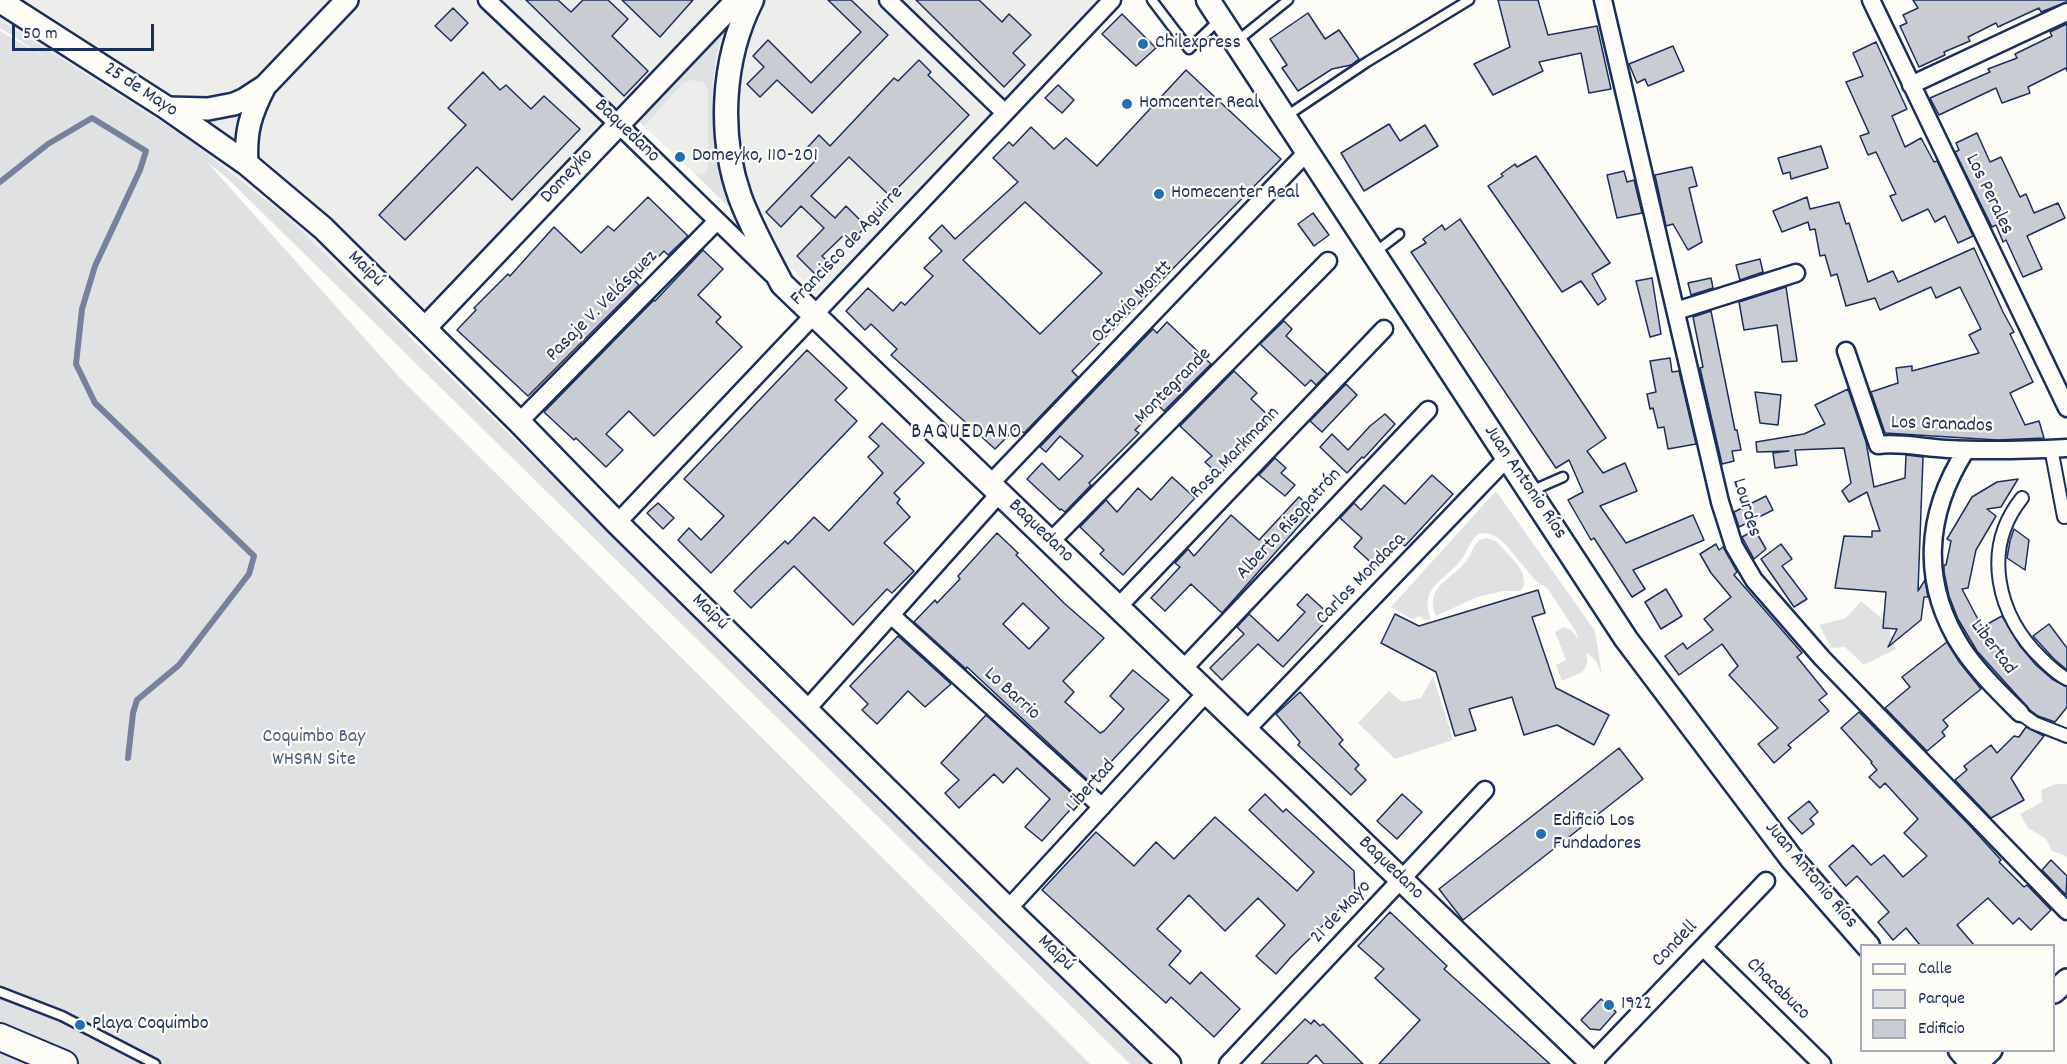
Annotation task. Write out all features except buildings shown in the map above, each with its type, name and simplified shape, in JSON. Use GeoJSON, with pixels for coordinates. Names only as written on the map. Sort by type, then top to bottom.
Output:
{"type":"FeatureCollection","features":[{"type":"Feature","properties":{"kind":"main road"},"geometry":{"type":"LineString","coordinates":[[752,0],[732,58],[727,104],[728,141],[732,168],[740,195],[750,221],[782,284]]}},
{"type":"Feature","properties":{"kind":"main road","name":"Juan Antonio Ríos"},"geometry":{"type":"LineString","coordinates":[[1208,0],[1626,639],[1791,858],[1867,944]]}},
{"type":"Feature","properties":{"kind":"main road","name":"25 de Mayo"},"geometry":{"type":"LineString","coordinates":[[0,1],[167,108],[248,165]]}},
{"type":"Feature","properties":{"kind":"main road","name":"Maipú"},"geometry":{"type":"LineString","coordinates":[[248,165],[323,228],[426,328],[616,523],[1169,1064]]}},
{"type":"Feature","properties":{"kind":"main road","name":"Baquedano"},"geometry":{"type":"LineString","coordinates":[[782,284],[1592,1064]]}},
{"type":"Feature","properties":{"kind":"main road"},"geometry":{"type":"LineString","coordinates":[[0,1037],[64,1064]]}},
{"type":"Feature","properties":{"kind":"main road"},"geometry":{"type":"LineString","coordinates":[[1962,1052],[1974,1064]]}},
{"type":"Feature","properties":{"kind":"street"},"geometry":{"type":"LineString","coordinates":[[167,108],[221,107],[245,99],[265,86],[347,0]]}},
{"type":"Feature","properties":{"kind":"street","name":"Baquedano"},"geometry":{"type":"LineString","coordinates":[[487,0],[782,284]]}},
{"type":"Feature","properties":{"kind":"street","name":"Domeyko"},"geometry":{"type":"LineString","coordinates":[[426,328],[736,0]]}},
{"type":"Feature","properties":{"kind":"street"},"geometry":{"type":"LineString","coordinates":[[888,0],[1004,112]]}},
{"type":"Feature","properties":{"kind":"street","name":"Francisco de Aguirre"},"geometry":{"type":"LineString","coordinates":[[616,523],[1112,0]]}},
{"type":"Feature","properties":{"kind":"street","name":"Lourdes"},"geometry":{"type":"LineString","coordinates":[[1603,0],[1725,524],[1734,546],[1754,580],[1822,658],[2067,911]]}},
{"type":"Feature","properties":{"kind":"street","name":"Los Perales"},"geometry":{"type":"LineString","coordinates":[[1870,0],[2067,408]]}},
{"type":"Feature","properties":{"kind":"street"},"geometry":{"type":"LineString","coordinates":[[1911,85],[2067,12]]}},
{"type":"Feature","properties":{"kind":"street"},"geometry":{"type":"LineString","coordinates":[[248,165],[246,146],[248,126],[254,106],[265,86]]}},
{"type":"Feature","properties":{"kind":"street","name":"Octavio Montt"},"geometry":{"type":"LineString","coordinates":[[995,488],[1307,152]]}},
{"type":"Feature","properties":{"kind":"street","name":"Pasaje V. Velásquez"},"geometry":{"type":"LineString","coordinates":[[519,422],[717,221]]}},
{"type":"Feature","properties":{"kind":"street","name":"Montegrande"},"geometry":{"type":"LineString","coordinates":[[1050,542],[1328,261]]}},
{"type":"Feature","properties":{"kind":"street"},"geometry":{"type":"LineString","coordinates":[[1676,311],[1796,273]]}},
{"type":"Feature","properties":{"kind":"street","name":"Rosa Markmann"},"geometry":{"type":"LineString","coordinates":[[1118,607],[1384,329]]}},
{"type":"Feature","properties":{"kind":"street","name":"Los Granados"},"geometry":{"type":"LineString","coordinates":[[1846,351],[1878,445],[1893,443],[1966,450],[2059,448]]}},
{"type":"Feature","properties":{"kind":"street","name":"Alberto Risopatrón"},"geometry":{"type":"LineString","coordinates":[[1183,669],[1428,410]]}},
{"type":"Feature","properties":{"kind":"street"},"geometry":{"type":"LineString","coordinates":[[2059,448],[2064,517]]}},
{"type":"Feature","properties":{"kind":"street","name":"Libertad"},"geometry":{"type":"LineString","coordinates":[[1966,450],[1947,482],[1936,518],[1933,556],[1938,596],[1949,624],[1964,650],[2000,694],[2034,723],[2067,736]]}},
{"type":"Feature","properties":{"kind":"street","name":"Carlos Mondaca"},"geometry":{"type":"LineString","coordinates":[[1246,730],[1508,458]]}},
{"type":"Feature","properties":{"kind":"street"},"geometry":{"type":"LineString","coordinates":[[807,709],[891,615],[995,488]]}},
{"type":"Feature","properties":{"kind":"street"},"geometry":{"type":"LineString","coordinates":[[2022,498],[2007,519],[1999,542],[1998,565],[2001,591],[2011,617],[2026,642],[2055,672],[2067,679]]}},
{"type":"Feature","properties":{"kind":"street","name":"Lo Barrio"},"geometry":{"type":"LineString","coordinates":[[891,615],[1102,807]]}},
{"type":"Feature","properties":{"kind":"street","name":"Libertad"},"geometry":{"type":"LineString","coordinates":[[1008,909],[1207,693]]}},
{"type":"Feature","properties":{"kind":"street","name":"21 de Mayo"},"geometry":{"type":"LineString","coordinates":[[1228,1064],[1485,790]]}},
{"type":"Feature","properties":{"kind":"street","name":"Condell"},"geometry":{"type":"LineString","coordinates":[[1592,1064],[1766,881]]}},
{"type":"Feature","properties":{"kind":"street","name":"Chacabuco"},"geometry":{"type":"LineString","coordinates":[[1703,947],[1822,1064]]}},
{"type":"Feature","properties":{"kind":"street"},"geometry":{"type":"LineString","coordinates":[[2055,991],[2067,980]]}},
{"type":"Feature","properties":{"kind":"street"},"geometry":{"type":"LineString","coordinates":[[1974,1064],[1989,1052]]}},
{"type":"Feature","properties":{"kind":"lane"},"geometry":{"type":"LineString","coordinates":[[1152,0],[1189,49],[1220,19]]}},
{"type":"Feature","properties":{"kind":"lane"},"geometry":{"type":"LineString","coordinates":[[1236,42],[1288,0]]}},
{"type":"Feature","properties":{"kind":"lane"},"geometry":{"type":"LineString","coordinates":[[1284,117],[1367,62],[1469,0]]}},
{"type":"Feature","properties":{"kind":"lane"},"geometry":{"type":"LineString","coordinates":[[1374,253],[1399,234]]}},
{"type":"Feature","properties":{"kind":"lane"},"geometry":{"type":"LineString","coordinates":[[1531,491],[1563,477]]}},
{"type":"Feature","properties":{"kind":"lane"},"geometry":{"type":"LineString","coordinates":[[0,992],[62,1016],[155,1064]]}},
{"type":"Feature","properties":{"kind":"shaded area"},"geometry":{"type":"Polygon","coordinates":[[[0,0],[1098,0],[821,298],[635,118],[434,306],[408,335],[260,194],[187,138],[0,20],[0,0]]]}},
{"type":"Feature","properties":{"kind":"green space"},"geometry":{"type":"Polygon","coordinates":[[[734,15],[722,35],[717,53],[713,97],[715,144],[728,206],[694,173],[705,174],[708,166],[708,90],[703,82],[692,80],[683,83],[644,126],[635,118],[734,15]]]}},
{"type":"Feature","properties":{"kind":"green space","name":"Coquimbo Bay WHSRN Site"},"geometry":{"type":"Polygon","coordinates":[[[0,20],[187,138],[280,211],[1158,1064],[1130,1064],[227,178],[207,162],[400,378],[1090,1064],[0,1064],[0,31],[50,60],[0,28],[0,20]]]}},
{"type":"Feature","properties":{"kind":"green space"},"geometry":{"type":"Polygon","coordinates":[[[1496,491],[1595,631],[1602,675],[1596,661],[1586,652],[1585,668],[1562,681],[1556,665],[1566,660],[1555,632],[1564,627],[1571,630],[1578,639],[1576,632],[1548,589],[1536,581],[1505,544],[1497,537],[1487,533],[1478,534],[1475,537],[1457,565],[1431,591],[1428,608],[1431,619],[1424,620],[1421,616],[1411,619],[1391,607],[1496,491]]]}},
{"type":"Feature","properties":{"kind":"green space"},"geometry":{"type":"Polygon","coordinates":[[[1486,538],[1496,541],[1517,564],[1523,574],[1522,589],[1477,597],[1436,616],[1433,597],[1436,590],[1461,567],[1479,540],[1486,538]]]}},
{"type":"Feature","properties":{"kind":"green space"},"geometry":{"type":"Polygon","coordinates":[[[1861,601],[1886,622],[1896,649],[1864,665],[1845,647],[1831,648],[1819,625],[1846,618],[1861,601]]]}},
{"type":"Feature","properties":{"kind":"green space"},"geometry":{"type":"Polygon","coordinates":[[[1433,676],[1453,740],[1395,759],[1358,723],[1389,691],[1402,702],[1421,698],[1433,676]]]}},
{"type":"Feature","properties":{"kind":"green space"},"geometry":{"type":"Polygon","coordinates":[[[2056,784],[2067,784],[2067,859],[2064,855],[2052,851],[2046,839],[2028,828],[2020,814],[2042,802],[2041,790],[2056,784]]]}},
{"type":"Feature","properties":{"kind":"waterway"},"geometry":{"type":"LineString","coordinates":[[0,182],[48,144],[92,118],[146,151],[140,170],[95,266],[82,309],[76,364],[95,403],[254,556],[249,574],[179,665],[137,700],[133,713],[128,758]]}},
{"type":"Feature","properties":{"kind":"place","name":"Chilexpress"},"geometry":{"type":"Point","coordinates":[1143,44]}},
{"type":"Feature","properties":{"kind":"place","name":"Homcenter Real"},"geometry":{"type":"Point","coordinates":[1127,104]}},
{"type":"Feature","properties":{"kind":"place","name":"Domeyko, 110-201"},"geometry":{"type":"Point","coordinates":[680,157]}},
{"type":"Feature","properties":{"kind":"place","name":"Homecenter Real"},"geometry":{"type":"Point","coordinates":[1159,194]}},
{"type":"Feature","properties":{"kind":"place","name":"Edificio Los Fundadores"},"geometry":{"type":"Point","coordinates":[1541,834]}},
{"type":"Feature","properties":{"kind":"place","name":"1922"},"geometry":{"type":"Point","coordinates":[1609,1005]}},
{"type":"Feature","properties":{"kind":"place","name":"Playa Coquimbo"},"geometry":{"type":"Point","coordinates":[80,1025]}},
{"type":"Feature","properties":{"kind":"district","name":"BAQUEDANO"},"geometry":{"type":"Point","coordinates":[967,434]}}]}
